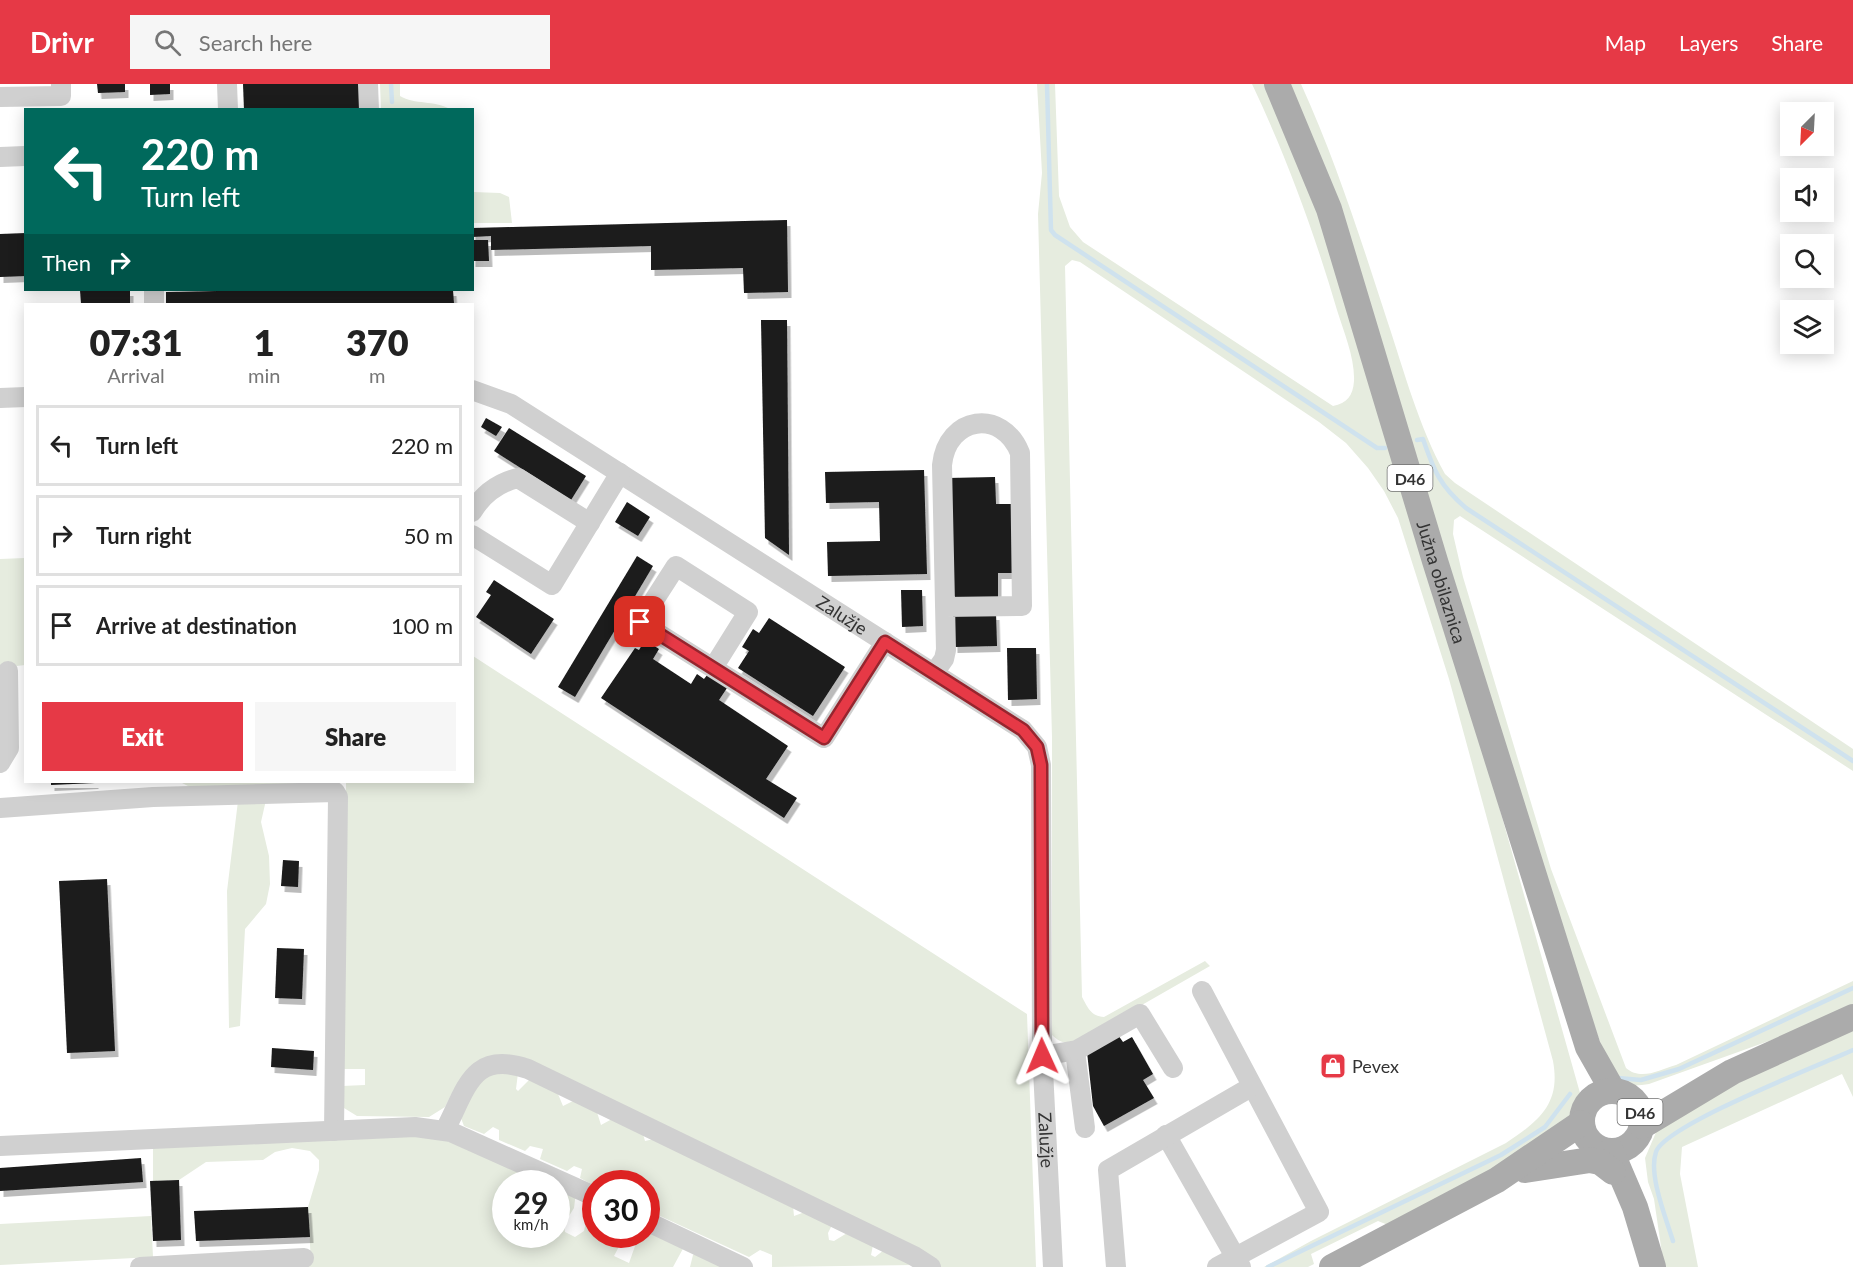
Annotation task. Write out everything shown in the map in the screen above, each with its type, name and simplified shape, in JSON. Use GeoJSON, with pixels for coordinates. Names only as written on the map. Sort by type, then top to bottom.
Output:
{"type":"FeatureCollection","features":[{"type":"Feature","properties":{"kind":"main road","name":"Južna obilaznica"},"geometry":{"type":"LineString","coordinates":[[1277,84],[1329,209],[1435,561],[1588,1047],[1616,1123],[1632,1198],[1653,1267]]}},
{"type":"Feature","properties":{"kind":"main road"},"geometry":{"type":"LineString","coordinates":[[1332,1267],[1497,1180],[1525,1170],[1616,1123],[1853,1017]]}},
{"type":"Feature","properties":{"kind":"main road","name":"D46"},"geometry":{"type":"LineString","coordinates":[[1497,1180],[1581,1123],[1584,1109],[1616,1123]]}},
{"type":"Feature","properties":{"kind":"main road"},"geometry":{"type":"LineString","coordinates":[[1525,1170],[1590,1160],[1607,1166],[1632,1198]]}},
{"type":"Feature","properties":{"kind":"street"},"geometry":{"type":"LineString","coordinates":[[0,97],[61,96],[61,84]]}},
{"type":"Feature","properties":{"kind":"street"},"geometry":{"type":"LineString","coordinates":[[227,84],[228,108]]}},
{"type":"Feature","properties":{"kind":"street"},"geometry":{"type":"LineString","coordinates":[[368,84],[369,108]]}},
{"type":"Feature","properties":{"kind":"street"},"geometry":{"type":"LineString","coordinates":[[0,157],[24,156]]}},
{"type":"Feature","properties":{"kind":"street","name":"Zalužje"},"geometry":{"type":"LineString","coordinates":[[474,391],[511,404],[1023,730],[1037,747],[1041,765],[1042,1056],[1053,1267]]}},
{"type":"Feature","properties":{"kind":"street"},"geometry":{"type":"LineString","coordinates":[[0,398],[24,397]]}},
{"type":"Feature","properties":{"kind":"street"},"geometry":{"type":"LineString","coordinates":[[934,673],[944,659],[946,650],[945,607],[943,453],[949,439],[958,430],[971,424],[995,426],[1014,437],[1020,453],[1022,606],[945,607]]}},
{"type":"Feature","properties":{"kind":"street"},"geometry":{"type":"LineString","coordinates":[[474,536],[552,585],[620,473]]}},
{"type":"Feature","properties":{"kind":"street"},"geometry":{"type":"LineString","coordinates":[[474,510],[492,488],[501,482],[518,478],[590,523]]}},
{"type":"Feature","properties":{"kind":"street"},"geometry":{"type":"LineString","coordinates":[[713,668],[748,612],[676,566],[640,622],[824,738],[885,642]]}},
{"type":"Feature","properties":{"kind":"street"},"geometry":{"type":"LineString","coordinates":[[0,762],[9,748],[8,671]]}},
{"type":"Feature","properties":{"kind":"street"},"geometry":{"type":"LineString","coordinates":[[0,808],[153,789],[337,787],[334,1131]]}},
{"type":"Feature","properties":{"kind":"street"},"geometry":{"type":"LineString","coordinates":[[1202,991],[1319,1212],[1238,1262],[1217,1267]]}},
{"type":"Feature","properties":{"kind":"street"},"geometry":{"type":"LineString","coordinates":[[1042,1056],[1076,1051],[1140,1014],[1173,1068]]}},
{"type":"Feature","properties":{"kind":"street"},"geometry":{"type":"LineString","coordinates":[[1076,1051],[1085,1128]]}},
{"type":"Feature","properties":{"kind":"street"},"geometry":{"type":"LineString","coordinates":[[445,1130],[468,1085],[480,1069],[494,1064],[510,1063],[528,1069],[893,1245],[931,1267]]}},
{"type":"Feature","properties":{"kind":"street"},"geometry":{"type":"LineString","coordinates":[[1116,1267],[1108,1170],[1251,1087]]}},
{"type":"Feature","properties":{"kind":"street"},"geometry":{"type":"LineString","coordinates":[[0,1146],[415,1127],[445,1130],[582,1191]]}},
{"type":"Feature","properties":{"kind":"street"},"geometry":{"type":"LineString","coordinates":[[1166,1135],[1238,1262]]}},
{"type":"Feature","properties":{"kind":"street"},"geometry":{"type":"LineString","coordinates":[[660,1228],[743,1267]]}},
{"type":"Feature","properties":{"kind":"street"},"geometry":{"type":"LineString","coordinates":[[140,1267],[304,1258]]}},
{"type":"Feature","properties":{"kind":"shaded area"},"geometry":{"type":"Polygon","coordinates":[[[380,84],[400,84],[400,96],[406,99],[438,104],[448,108],[381,108],[380,84]]]}},
{"type":"Feature","properties":{"kind":"shaded area"},"geometry":{"type":"Polygon","coordinates":[[[1037,84],[1055,84],[1059,196],[1070,227],[1083,242],[1333,406],[1346,401],[1352,391],[1354,372],[1351,354],[1299,196],[1252,84],[1266,84],[1313,195],[1489,771],[1582,1100],[1580,1110],[1571,1121],[1518,1156],[1388,1225],[1378,1221],[1311,1254],[1314,1264],[1308,1267],[1264,1267],[1518,1135],[1537,1119],[1550,1100],[1555,1076],[1553,1061],[1449,679],[1398,518],[1384,491],[1346,443],[1319,422],[1080,262],[1072,260],[1065,266],[1082,997],[1093,1013],[1104,1017],[1205,961],[1210,966],[1086,1037],[1073,1042],[1065,1042],[1052,1035],[1052,737],[1038,214],[1042,173],[1037,84]]]}},
{"type":"Feature","properties":{"kind":"shaded area"},"geometry":{"type":"Polygon","coordinates":[[[1284,84],[1301,84],[1326,142],[1368,260],[1406,379],[1420,418],[1445,474],[1455,483],[1853,749],[1853,771],[1460,516],[1454,520],[1453,534],[1463,577],[1551,869],[1626,1068],[1638,1074],[1644,1074],[1676,1065],[1853,981],[1853,1007],[1822,1022],[1649,1084],[1627,1085],[1615,1073],[1603,1050],[1284,84]]]}},
{"type":"Feature","properties":{"kind":"shaded area"},"geometry":{"type":"Polygon","coordinates":[[[474,192],[500,193],[509,197],[512,223],[474,223],[474,192]]]}},
{"type":"Feature","properties":{"kind":"shaded area"},"geometry":{"type":"Polygon","coordinates":[[[24,558],[24,665],[0,668],[0,559],[24,558]]]}},
{"type":"Feature","properties":{"kind":"shaded area"},"geometry":{"type":"Polygon","coordinates":[[[474,657],[1027,1014],[1036,1267],[937,1267],[510,1057],[451,1095],[445,1107],[429,1117],[357,1116],[344,1108],[342,1086],[365,1085],[365,1069],[344,1069],[346,783],[474,783],[474,657]]]}},
{"type":"Feature","properties":{"kind":"shaded area"},"geometry":{"type":"Polygon","coordinates":[[[182,783],[308,783],[204,790],[182,783]]]}},
{"type":"Feature","properties":{"kind":"shaded area"},"geometry":{"type":"Polygon","coordinates":[[[266,800],[261,822],[269,856],[270,884],[266,904],[245,929],[240,1026],[229,1028],[227,891],[238,801],[266,800]]]}},
{"type":"Feature","properties":{"kind":"shaded area"},"geometry":{"type":"Polygon","coordinates":[[[1853,1024],[1853,1097],[1842,1074],[1682,1147],[1680,1174],[1698,1267],[1664,1267],[1654,1199],[1648,1182],[1645,1158],[1657,1130],[1684,1111],[1853,1024]]]}},
{"type":"Feature","properties":{"kind":"shaded area"},"geometry":{"type":"Polygon","coordinates":[[[484,1070],[518,1073],[516,1089],[518,1091],[530,1079],[558,1094],[563,1106],[577,1099],[596,1109],[601,1125],[612,1119],[643,1134],[645,1141],[654,1139],[793,1206],[794,1216],[813,1209],[832,1225],[828,1233],[829,1240],[834,1241],[852,1230],[873,1245],[871,1255],[875,1257],[884,1250],[915,1265],[772,1267],[772,1255],[760,1250],[749,1257],[660,1216],[660,1170],[582,1170],[582,1179],[580,1178],[582,1169],[574,1166],[565,1170],[540,1159],[543,1149],[530,1146],[525,1151],[499,1140],[499,1130],[493,1127],[484,1134],[464,1126],[459,1113],[484,1070]]]}},
{"type":"Feature","properties":{"kind":"shaded area"},"geometry":{"type":"Polygon","coordinates":[[[399,1132],[424,1135],[469,1146],[531,1170],[492,1170],[492,1248],[570,1248],[570,1234],[575,1237],[582,1232],[582,1248],[618,1248],[614,1256],[629,1263],[634,1248],[660,1248],[660,1232],[685,1245],[673,1267],[288,1267],[311,1263],[308,1207],[319,1170],[319,1160],[310,1151],[292,1148],[275,1152],[263,1160],[206,1162],[179,1180],[153,1181],[153,1145],[399,1132]]]}},
{"type":"Feature","properties":{"kind":"shaded area"},"geometry":{"type":"Polygon","coordinates":[[[570,1189],[576,1192],[574,1208],[570,1214],[570,1189]]]}},
{"type":"Feature","properties":{"kind":"shaded area"},"geometry":{"type":"Polygon","coordinates":[[[151,1216],[153,1257],[0,1265],[0,1224],[151,1216]]]}},
{"type":"Feature","properties":{"kind":"shaded area"},"geometry":{"type":"Polygon","coordinates":[[[699,1251],[732,1267],[690,1267],[693,1255],[699,1251]]]}},
{"type":"Feature","properties":{"kind":"building"},"geometry":{"type":"Polygon","coordinates":[[[97,84],[125,84],[125,92],[98,93],[97,84]]]}},
{"type":"Feature","properties":{"kind":"building"},"geometry":{"type":"Polygon","coordinates":[[[150,84],[170,84],[170,94],[150,95],[150,84]]]}},
{"type":"Feature","properties":{"kind":"building"},"geometry":{"type":"Polygon","coordinates":[[[243,84],[363,84],[364,108],[244,108],[243,84]]]}},
{"type":"Feature","properties":{"kind":"building"},"geometry":{"type":"Polygon","coordinates":[[[787,220],[788,292],[744,293],[743,268],[651,270],[651,246],[491,250],[491,236],[474,237],[474,228],[787,220]]]}},
{"type":"Feature","properties":{"kind":"building"},"geometry":{"type":"Polygon","coordinates":[[[24,233],[24,276],[0,277],[0,234],[24,233]]]}},
{"type":"Feature","properties":{"kind":"building"},"geometry":{"type":"Polygon","coordinates":[[[474,240],[488,240],[489,261],[474,261],[474,240]]]}},
{"type":"Feature","properties":{"kind":"building"},"geometry":{"type":"Polygon","coordinates":[[[80,291],[130,291],[130,303],[81,303],[80,291]]]}},
{"type":"Feature","properties":{"kind":"building"},"geometry":{"type":"Polygon","coordinates":[[[453,291],[454,303],[166,303],[166,292],[453,291]]]}},
{"type":"Feature","properties":{"kind":"building"},"geometry":{"type":"Polygon","coordinates":[[[761,320],[787,320],[789,555],[765,538],[761,320]]]}},
{"type":"Feature","properties":{"kind":"building"},"geometry":{"type":"Polygon","coordinates":[[[486,418],[502,427],[496,436],[481,427],[486,418]]]}},
{"type":"Feature","properties":{"kind":"building"},"geometry":{"type":"Polygon","coordinates":[[[509,428],[586,476],[571,500],[494,451],[509,428]]]}},
{"type":"Feature","properties":{"kind":"building"},"geometry":{"type":"Polygon","coordinates":[[[924,470],[927,574],[828,576],[827,542],[880,541],[879,502],[826,503],[825,472],[924,470]]]}},
{"type":"Feature","properties":{"kind":"building"},"geometry":{"type":"Polygon","coordinates":[[[995,477],[996,504],[1018,504],[1019,573],[998,573],[998,601],[952,602],[948,478],[995,477]]]}},
{"type":"Feature","properties":{"kind":"building"},"geometry":{"type":"Polygon","coordinates":[[[627,502],[650,517],[638,536],[615,522],[627,502]]]}},
{"type":"Feature","properties":{"kind":"building"},"geometry":{"type":"Polygon","coordinates":[[[637,556],[653,566],[575,697],[558,687],[637,556]]]}},
{"type":"Feature","properties":{"kind":"building"},"geometry":{"type":"Polygon","coordinates":[[[494,580],[554,619],[531,654],[476,617],[491,595],[486,592],[494,580]]]}},
{"type":"Feature","properties":{"kind":"building"},"geometry":{"type":"Polygon","coordinates":[[[901,590],[922,590],[923,626],[902,627],[901,590]]]}},
{"type":"Feature","properties":{"kind":"building"},"geometry":{"type":"Polygon","coordinates":[[[996,614],[997,646],[954,647],[953,615],[996,614]]]}},
{"type":"Feature","properties":{"kind":"building"},"geometry":{"type":"Polygon","coordinates":[[[769,618],[845,667],[813,716],[738,668],[749,651],[742,647],[753,629],[759,633],[769,618]]]}},
{"type":"Feature","properties":{"kind":"building"},"geometry":{"type":"Polygon","coordinates":[[[645,640],[659,649],[653,659],[691,684],[697,674],[704,679],[708,674],[727,688],[719,700],[788,746],[766,779],[797,798],[784,818],[601,698],[635,648],[639,650],[645,640]]]}},
{"type":"Feature","properties":{"kind":"building"},"geometry":{"type":"Polygon","coordinates":[[[1007,648],[1036,648],[1037,699],[1008,700],[1007,648]]]}},
{"type":"Feature","properties":{"kind":"building"},"geometry":{"type":"Polygon","coordinates":[[[51,783],[95,783],[51,785],[51,783]]]}},
{"type":"Feature","properties":{"kind":"building"},"geometry":{"type":"Polygon","coordinates":[[[283,860],[299,861],[298,887],[281,886],[283,860]]]}},
{"type":"Feature","properties":{"kind":"building"},"geometry":{"type":"Polygon","coordinates":[[[107,879],[115,1051],[67,1053],[59,881],[107,879]]]}},
{"type":"Feature","properties":{"kind":"building"},"geometry":{"type":"Polygon","coordinates":[[[277,948],[304,949],[302,999],[275,998],[277,948]]]}},
{"type":"Feature","properties":{"kind":"building"},"geometry":{"type":"Polygon","coordinates":[[[1118,1035],[1123,1042],[1132,1037],[1153,1074],[1143,1080],[1154,1098],[1104,1126],[1093,1106],[1087,1052],[1118,1035]]]}},
{"type":"Feature","properties":{"kind":"building"},"geometry":{"type":"Polygon","coordinates":[[[272,1048],[314,1051],[313,1070],[271,1067],[272,1048]]]}},
{"type":"Feature","properties":{"kind":"building"},"geometry":{"type":"Polygon","coordinates":[[[141,1158],[143,1182],[0,1191],[0,1168],[141,1158]]]}},
{"type":"Feature","properties":{"kind":"building"},"geometry":{"type":"Polygon","coordinates":[[[179,1180],[181,1240],[153,1241],[150,1181],[179,1180]]]}},
{"type":"Feature","properties":{"kind":"building"},"geometry":{"type":"Polygon","coordinates":[[[308,1207],[310,1237],[196,1241],[194,1211],[308,1207]]]}},
{"type":"Feature","properties":{"kind":"waterway"},"geometry":{"type":"LineString","coordinates":[[391,84],[392,102]]}},
{"type":"Feature","properties":{"kind":"waterway"},"geometry":{"type":"LineString","coordinates":[[1047,84],[1051,230],[1055,235],[1377,448],[1385,448]]}},
{"type":"Feature","properties":{"kind":"waterway"},"geometry":{"type":"LineString","coordinates":[[1417,440],[1423,439],[1439,477],[1466,508],[1853,761]]}},
{"type":"Feature","properties":{"kind":"waterway"},"geometry":{"type":"LineString","coordinates":[[1618,1078],[1641,1080],[1679,1069],[1853,988]]}},
{"type":"Feature","properties":{"kind":"waterway"},"geometry":{"type":"LineString","coordinates":[[1673,1241],[1654,1172],[1656,1152],[1666,1140],[1746,1096],[1853,1050]]}},
{"type":"Feature","properties":{"kind":"waterway"},"geometry":{"type":"LineString","coordinates":[[1268,1267],[1501,1155],[1545,1127],[1570,1094]]}},
{"type":"Feature","properties":{"kind":"place","name":"Pevex"},"geometry":{"type":"Point","coordinates":[1333,1066]}},
{"type":"Feature","properties":{"kind":"route"},"geometry":{"type":"LineString","coordinates":[[640,622],[824,738],[885,642],[1023,730],[1037,747],[1041,765],[1042,1056]]}}]}
